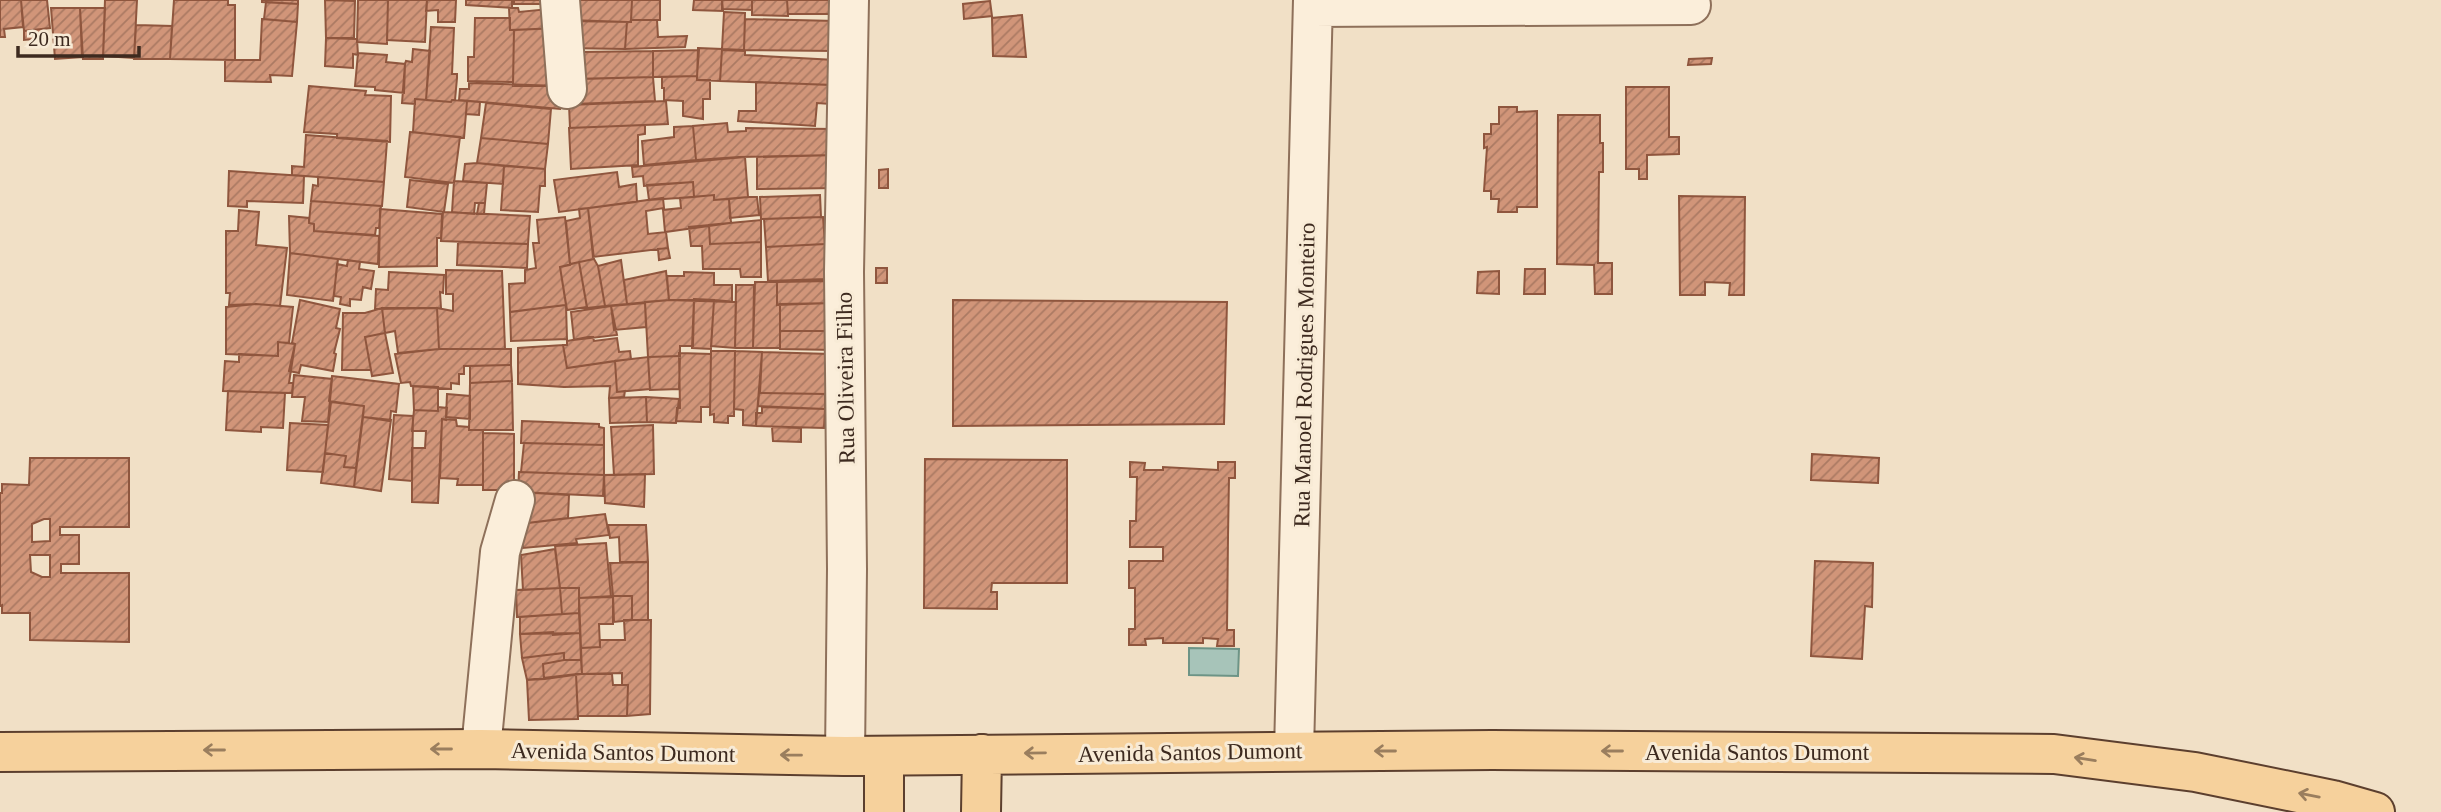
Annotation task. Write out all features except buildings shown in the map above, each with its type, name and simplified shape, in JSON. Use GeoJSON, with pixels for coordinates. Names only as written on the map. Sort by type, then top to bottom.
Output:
{"type":"FeatureCollection","features":[{"type":"Feature","properties":{"kind":"main road","name":"Avenida Santos Dumont"},"geometry":{"type":"LineString","coordinates":[[0,752],[481,749],[845,756],[1294,751],[2054,754],[2195,772],[2333,800],[2375,812]]}},
{"type":"Feature","properties":{"kind":"main road"},"geometry":{"type":"LineString","coordinates":[[981,812],[982,754]]}},
{"type":"Feature","properties":{"kind":"main road"},"geometry":{"type":"LineString","coordinates":[[884,756],[884,812]]}},
{"type":"Feature","properties":{"kind":"street"},"geometry":{"type":"LineString","coordinates":[[560,0],[567,89]]}},
{"type":"Feature","properties":{"kind":"street","name":"Rua Oliveira Filho"},"geometry":{"type":"LineString","coordinates":[[845,756],[847,569],[844,272],[849,0]]}},
{"type":"Feature","properties":{"kind":"street"},"geometry":{"type":"LineString","coordinates":[[1313,4],[1691,5]]}},
{"type":"Feature","properties":{"kind":"street","name":"Rua Manoel Rodrigues Monteiro"},"geometry":{"type":"LineString","coordinates":[[1294,751],[1313,4]]}},
{"type":"Feature","properties":{"kind":"street"},"geometry":{"type":"LineString","coordinates":[[481,749],[499,552],[514,500]]}},
{"type":"Feature","properties":{"kind":"shaded area"},"geometry":{"type":"Polygon","coordinates":[[[1189,648],[1239,649],[1238,676],[1189,675],[1189,648]]]}}]}
